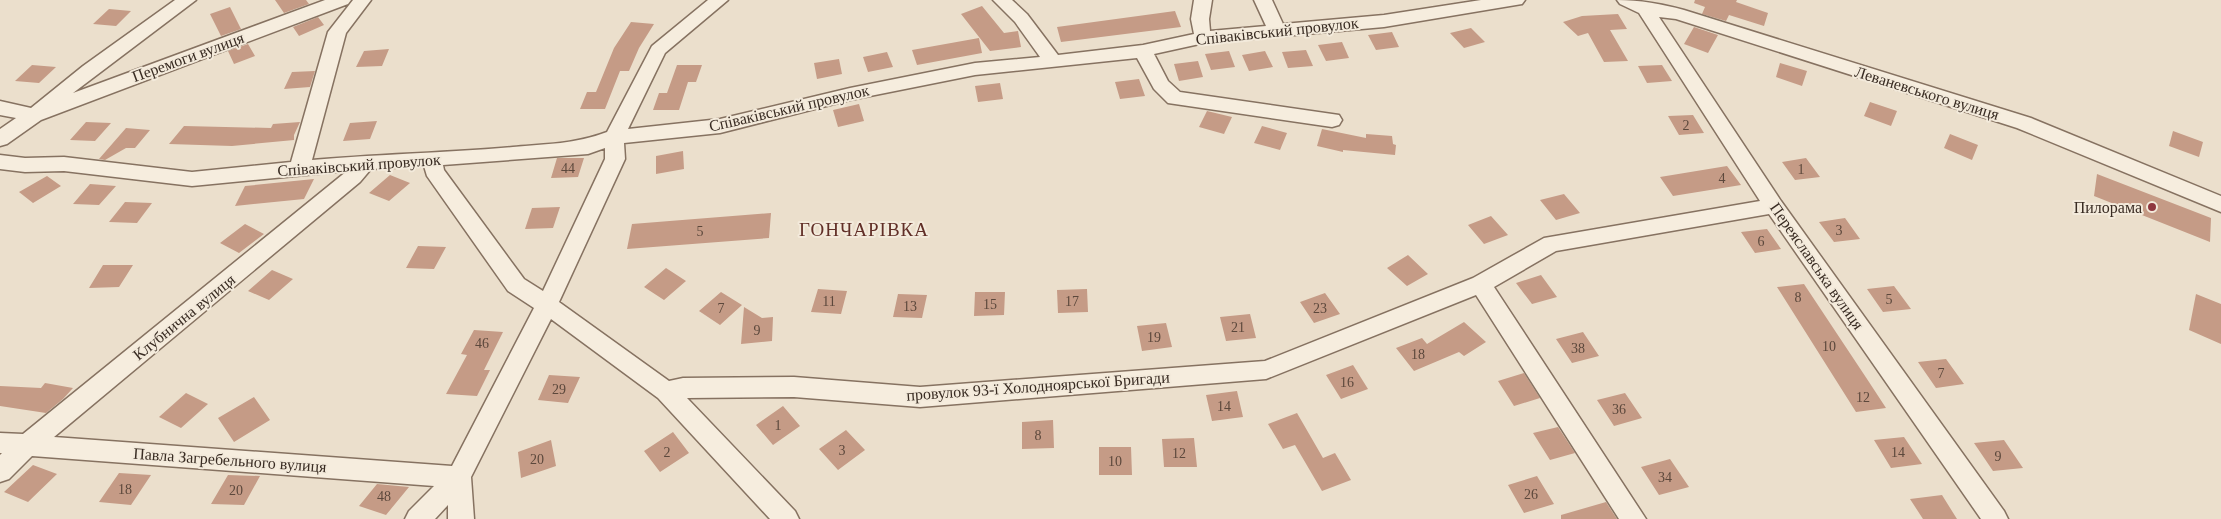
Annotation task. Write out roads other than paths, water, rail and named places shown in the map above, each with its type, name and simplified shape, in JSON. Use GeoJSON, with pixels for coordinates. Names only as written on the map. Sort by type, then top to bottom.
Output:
{"type":"FeatureCollection","features":[{"type":"Feature","properties":{"kind":"street","name":"Перемоги вулиця"},"geometry":{"type":"LineString","coordinates":[[0,139],[34,115],[90,70],[187,0]]}},
{"type":"Feature","properties":{"kind":"street","name":"Перемоги вулиця"},"geometry":{"type":"LineString","coordinates":[[34,115],[342,0]]}},
{"type":"Feature","properties":{"kind":"street"},"geometry":{"type":"LineString","coordinates":[[299,170],[338,32],[362,0]]}},
{"type":"Feature","properties":{"kind":"street"},"geometry":{"type":"LineString","coordinates":[[418,519],[459,477],[547,305],[615,159],[614,136],[658,50],[719,0]]}},
{"type":"Feature","properties":{"kind":"street"},"geometry":{"type":"LineString","coordinates":[[1002,0],[1021,18],[1053,62]]}},
{"type":"Feature","properties":{"kind":"street"},"geometry":{"type":"LineString","coordinates":[[1203,0],[1200,17],[1201,31],[1204,37]]}},
{"type":"Feature","properties":{"kind":"street"},"geometry":{"type":"LineString","coordinates":[[1263,0],[1278,31]]}},
{"type":"Feature","properties":{"kind":"street","name":"Співаківський провулок"},"geometry":{"type":"LineString","coordinates":[[0,162],[25,165],[64,164],[192,179],[366,162],[433,159],[588,147],[614,136],[720,126],[850,94],[956,73],[1143,51],[1204,37],[1384,20],[1516,0]]}},
{"type":"Feature","properties":{"kind":"street","name":"Леваневського вулиця"},"geometry":{"type":"LineString","coordinates":[[1636,5],[1678,14],[2024,123],[2221,204]]}},
{"type":"Feature","properties":{"kind":"street","name":"Переяславська вулиця"},"geometry":{"type":"LineString","coordinates":[[1636,5],[1774,206],[1995,519]]}},
{"type":"Feature","properties":{"kind":"street"},"geometry":{"type":"LineString","coordinates":[[1143,51],[1161,85],[1175,98],[1332,120]]}},
{"type":"Feature","properties":{"kind":"street"},"geometry":{"type":"LineString","coordinates":[[0,108],[34,115]]}},
{"type":"Feature","properties":{"kind":"street"},"geometry":{"type":"LineString","coordinates":[[433,159],[434,171],[516,285],[666,390],[786,519]]}},
{"type":"Feature","properties":{"kind":"street","name":"Клубнична вулиця"},"geometry":{"type":"LineString","coordinates":[[0,471],[28,445],[353,177],[366,162]]}},
{"type":"Feature","properties":{"kind":"street","name":"провулок 93-ї Холодноярської Бригади"},"geometry":{"type":"LineString","coordinates":[[666,390],[683,388],[794,387],[920,397],[1266,370],[1481,284],[1551,244],[1774,206]]}},
{"type":"Feature","properties":{"kind":"street"},"geometry":{"type":"LineString","coordinates":[[1481,284],[1633,519]]}},
{"type":"Feature","properties":{"kind":"street","name":"Павла Загребельного вулиця"},"geometry":{"type":"LineString","coordinates":[[0,443],[459,477]]}},
{"type":"Feature","properties":{"kind":"street"},"geometry":{"type":"LineString","coordinates":[[459,477],[461,519]]}},
{"type":"Feature","properties":{"kind":"place","name":"Пилорама"},"geometry":{"type":"Point","coordinates":[2152,207]}},
{"type":"Feature","properties":{"kind":"district","name":"ГОНЧАРІВКА"},"geometry":{"type":"Point","coordinates":[864,229]}}]}
